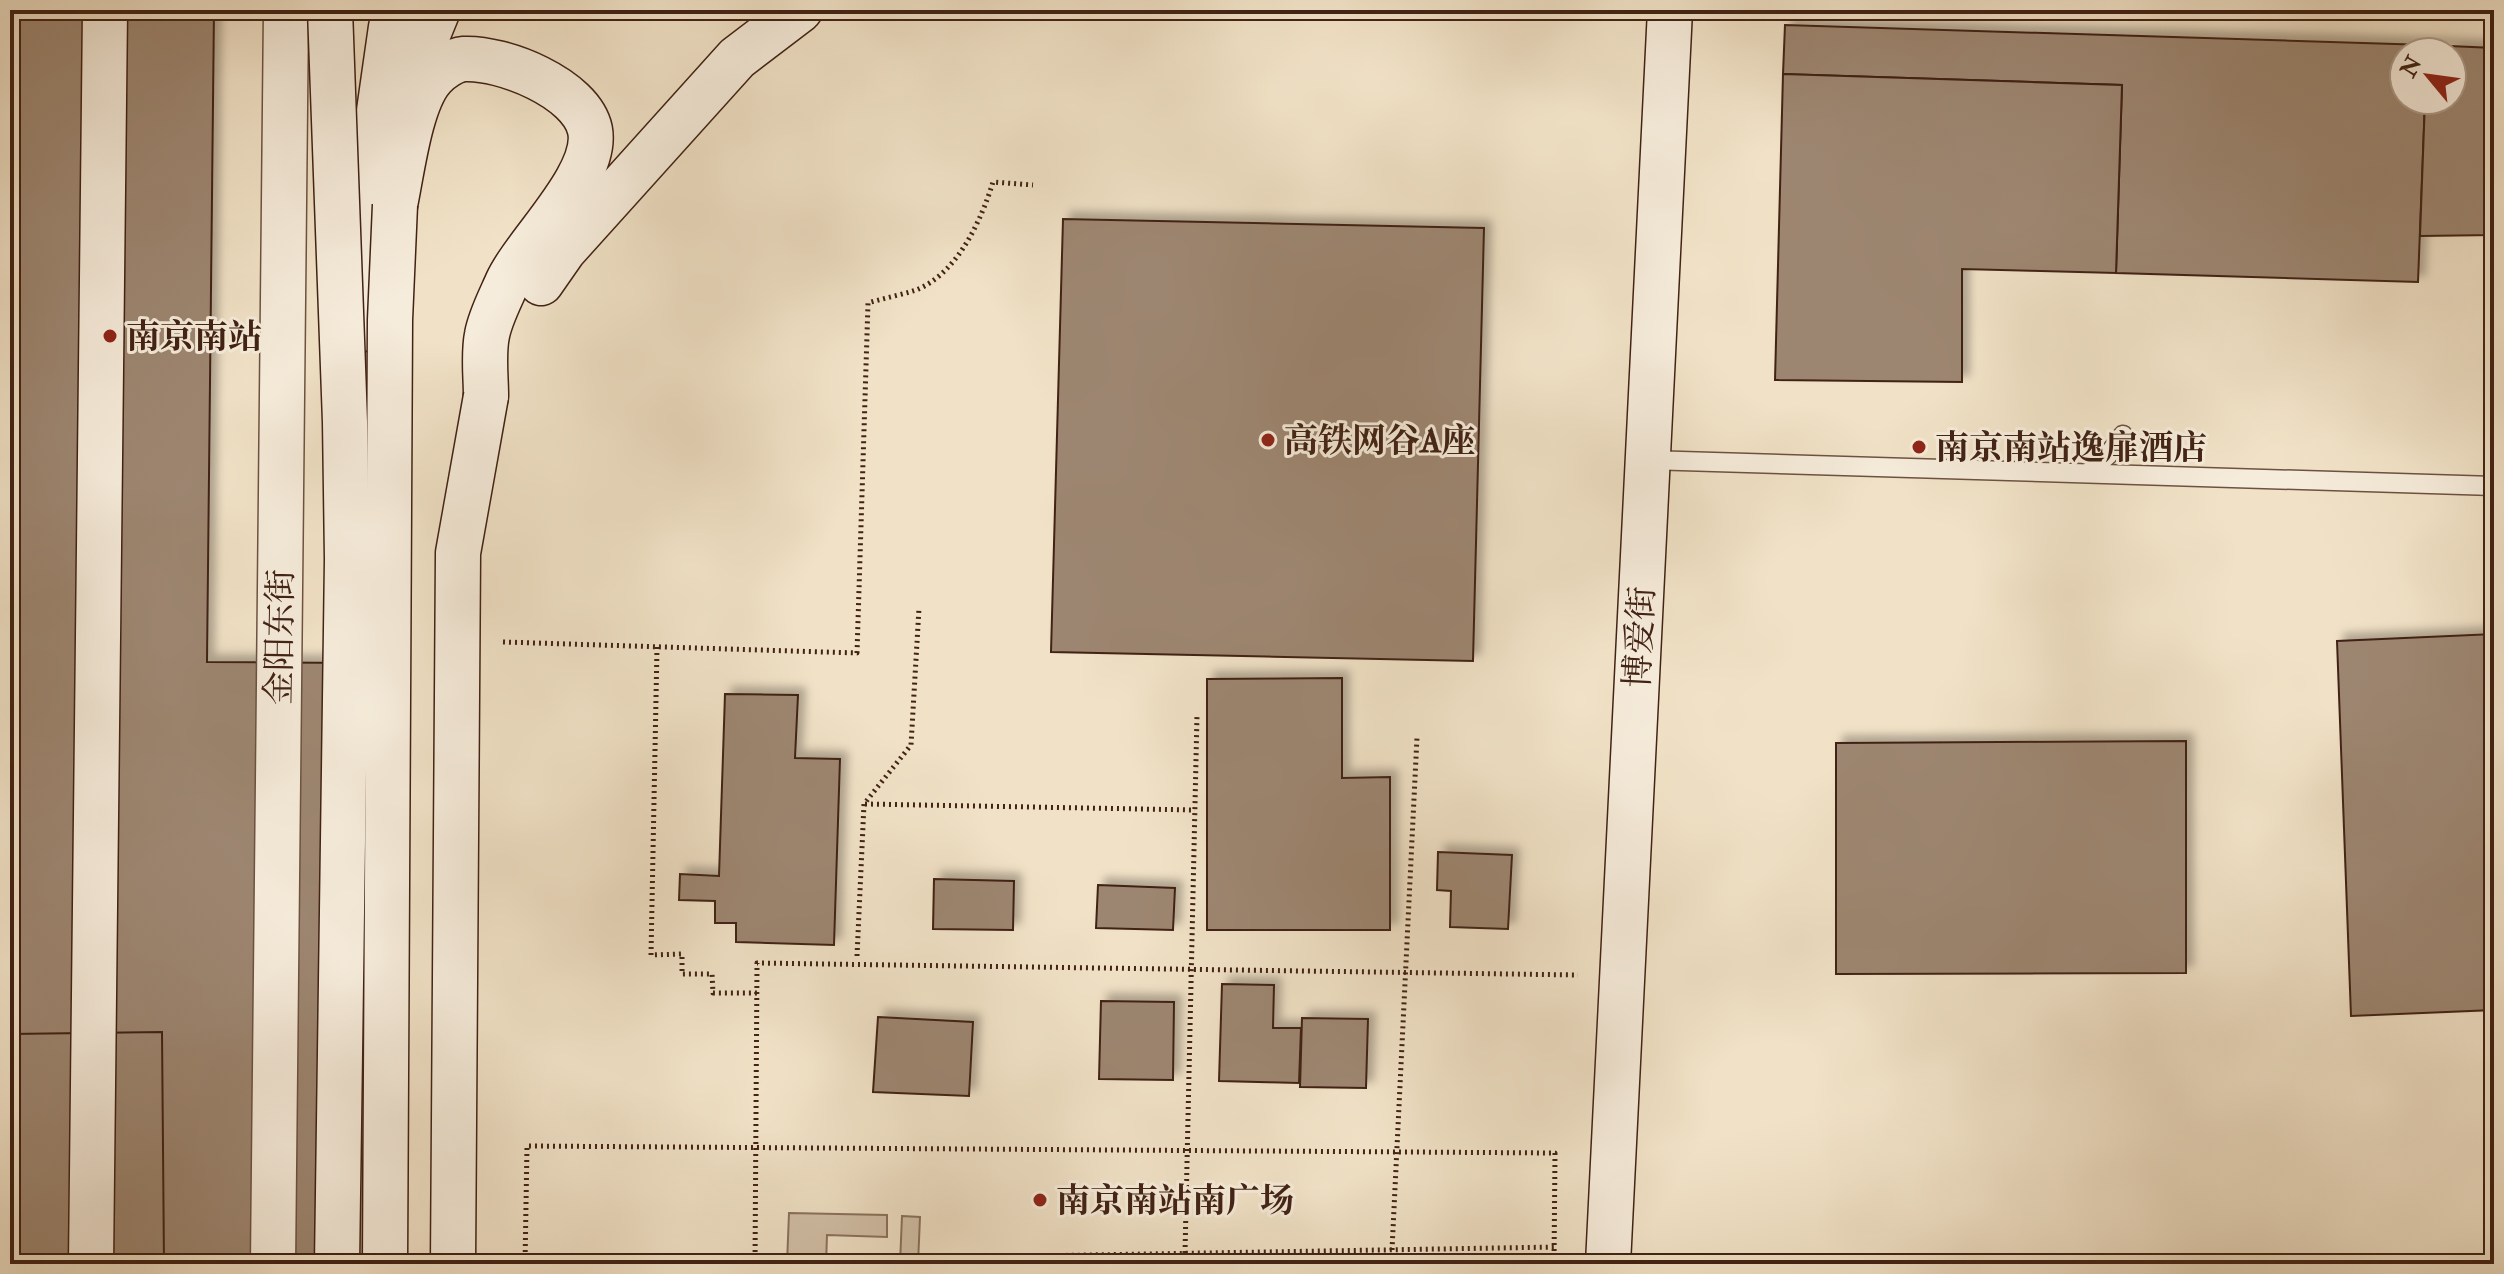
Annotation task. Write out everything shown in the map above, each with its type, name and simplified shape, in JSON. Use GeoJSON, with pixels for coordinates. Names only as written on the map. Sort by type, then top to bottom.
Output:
{"type":"FeatureCollection","features":[{"type":"Feature","properties":{"kind":"main road"},"geometry":{"type":"LineString","coordinates":[[91,1264],[105,10]]}},
{"type":"Feature","properties":{"kind":"main road","name":"金阳东街"},"geometry":{"type":"LineString","coordinates":[[273,1264],[286,10]]}},
{"type":"Feature","properties":{"kind":"main road"},"geometry":{"type":"LineString","coordinates":[[330,10],[347,559],[337,1264]]}},
{"type":"Feature","properties":{"kind":"main road"},"geometry":{"type":"LineString","coordinates":[[332,74],[348,10]]}},
{"type":"Feature","properties":{"kind":"main road"},"geometry":{"type":"LineString","coordinates":[[345,422],[377,125],[391,27],[399,10]]}},
{"type":"Feature","properties":{"kind":"main road"},"geometry":{"type":"LineString","coordinates":[[363,256],[387,139],[438,10]]}},
{"type":"Feature","properties":{"kind":"main road"},"geometry":{"type":"LineString","coordinates":[[486,396],[522,309],[564,250],[737,58],[771,10]]}},
{"type":"Feature","properties":{"kind":"main road"},"geometry":{"type":"LineString","coordinates":[[737,58],[800,10]]}},
{"type":"Feature","properties":{"kind":"main road","name":"博爱街"},"geometry":{"type":"LineString","coordinates":[[1608,1264],[1670,10]]}},
{"type":"Feature","properties":{"kind":"main road"},"geometry":{"type":"LineString","coordinates":[[395,205],[413,118],[431,79],[446,66],[461,59],[492,61],[558,89],[580,109],[590,131],[587,158],[569,193],[508,280],[487,335],[486,396],[458,553],[453,1264]]}},
{"type":"Feature","properties":{"kind":"main road"},"geometry":{"type":"LineString","coordinates":[[385,1264],[390,320],[402,122],[416,64]]}},
{"type":"Feature","properties":{"kind":"lane"},"geometry":{"type":"LineString","coordinates":[[2088,473],[2108,455],[2123,435]]}},
{"type":"Feature","properties":{"kind":"lane"},"geometry":{"type":"LineString","coordinates":[[1648,460],[2494,486]]}},
{"type":"Feature","properties":{"kind":"path"},"geometry":{"type":"LineString","coordinates":[[458,640],[857,653],[868,303],[919,289],[943,270],[971,238],[985,210],[993,182],[1033,185]]}},
{"type":"Feature","properties":{"kind":"path"},"geometry":{"type":"LineString","coordinates":[[857,956],[864,804],[911,745],[919,608]]}},
{"type":"Feature","properties":{"kind":"path"},"geometry":{"type":"LineString","coordinates":[[657,647],[651,955],[682,954],[682,974],[712,974],[713,993],[757,993]]}},
{"type":"Feature","properties":{"kind":"path"},"geometry":{"type":"LineString","coordinates":[[1185,1253],[1197,715]]}},
{"type":"Feature","properties":{"kind":"path"},"geometry":{"type":"LineString","coordinates":[[1392,1250],[1417,737]]}},
{"type":"Feature","properties":{"kind":"path"},"geometry":{"type":"LineString","coordinates":[[864,804],[1195,810]]}},
{"type":"Feature","properties":{"kind":"path"},"geometry":{"type":"LineString","coordinates":[[1554,1247],[854,1259],[757,1264],[757,963],[1578,975]]}},
{"type":"Feature","properties":{"kind":"path"},"geometry":{"type":"LineString","coordinates":[[525,1264],[527,1146],[1555,1153],[1554,1264]]}},
{"type":"Feature","properties":{"kind":"path"},"geometry":{"type":"LineString","coordinates":[[1300,1264],[1301,1252]]}},
{"type":"Feature","properties":{"kind":"shaded area"},"geometry":{"type":"Polygon","coordinates":[[[789,1213],[887,1215],[887,1237],[827,1235],[826,1264],[787,1264],[789,1213]]]}},
{"type":"Feature","properties":{"kind":"shaded area"},"geometry":{"type":"Polygon","coordinates":[[[902,1216],[920,1217],[918,1264],[900,1264],[902,1216]]]}},
{"type":"Feature","properties":{"kind":"building","name":"南京南站"},"geometry":{"type":"Polygon","coordinates":[[[10,10],[214,10],[207,662],[365,663],[358,1264],[10,1264],[10,10]]]}},
{"type":"Feature","properties":{"kind":"building"},"geometry":{"type":"Polygon","coordinates":[[[1785,25],[2388,44],[2388,116],[2424,116],[2418,282],[2116,273],[2122,85],[1783,74],[1785,25]]]}},
{"type":"Feature","properties":{"kind":"building"},"geometry":{"type":"Polygon","coordinates":[[[2468,47],[2494,48],[2494,235],[2420,236],[2424,116],[2468,116],[2468,47]]]}},
{"type":"Feature","properties":{"kind":"building"},"geometry":{"type":"Polygon","coordinates":[[[1783,74],[2122,85],[2116,273],[1962,269],[1962,382],[1775,380],[1783,74]]]}},
{"type":"Feature","properties":{"kind":"building","name":"高铁网谷A座"},"geometry":{"type":"Polygon","coordinates":[[[1063,219],[1484,228],[1473,661],[1051,652],[1063,219]]]}},
{"type":"Feature","properties":{"kind":"building"},"geometry":{"type":"Polygon","coordinates":[[[2494,634],[2494,1010],[2351,1016],[2337,641],[2494,634]]]}},
{"type":"Feature","properties":{"kind":"building"},"geometry":{"type":"Polygon","coordinates":[[[1342,678],[1342,778],[1390,777],[1390,930],[1207,930],[1207,679],[1342,678]]]}},
{"type":"Feature","properties":{"kind":"building"},"geometry":{"type":"Polygon","coordinates":[[[725,694],[798,695],[795,758],[840,759],[834,945],[736,942],[736,923],[715,923],[715,901],[679,900],[680,874],[719,876],[725,694]]]}},
{"type":"Feature","properties":{"kind":"building"},"geometry":{"type":"Polygon","coordinates":[[[2186,741],[2186,973],[1836,974],[1836,743],[2186,741]]]}},
{"type":"Feature","properties":{"kind":"building"},"geometry":{"type":"Polygon","coordinates":[[[1438,852],[1512,855],[1508,929],[1450,927],[1451,891],[1437,890],[1438,852]]]}},
{"type":"Feature","properties":{"kind":"building"},"geometry":{"type":"Polygon","coordinates":[[[934,879],[1014,881],[1013,930],[933,929],[934,879]]]}},
{"type":"Feature","properties":{"kind":"building"},"geometry":{"type":"Polygon","coordinates":[[[1098,885],[1175,888],[1173,930],[1096,928],[1098,885]]]}},
{"type":"Feature","properties":{"kind":"building"},"geometry":{"type":"Polygon","coordinates":[[[1222,984],[1274,985],[1273,1028],[1301,1028],[1299,1083],[1219,1081],[1222,984]]]}},
{"type":"Feature","properties":{"kind":"building"},"geometry":{"type":"Polygon","coordinates":[[[1101,1001],[1174,1002],[1173,1080],[1099,1079],[1101,1001]]]}},
{"type":"Feature","properties":{"kind":"building"},"geometry":{"type":"Polygon","coordinates":[[[878,1017],[973,1022],[969,1096],[873,1092],[878,1017]]]}},
{"type":"Feature","properties":{"kind":"building"},"geometry":{"type":"Polygon","coordinates":[[[1302,1018],[1368,1019],[1366,1088],[1300,1087],[1302,1018]]]}},
{"type":"Feature","properties":{"kind":"building"},"geometry":{"type":"Polygon","coordinates":[[[162,1032],[164,1264],[10,1264],[10,1034],[162,1032]]]}},
{"type":"Feature","properties":{"kind":"place","name":"南京南站"},"geometry":{"type":"Point","coordinates":[110,336]}},
{"type":"Feature","properties":{"kind":"place","name":"高铁网谷A座"},"geometry":{"type":"Point","coordinates":[1268,440]}},
{"type":"Feature","properties":{"kind":"place","name":"南京南站逸扉酒店"},"geometry":{"type":"Point","coordinates":[1919,447]}},
{"type":"Feature","properties":{"kind":"place","name":"南京南站南广场"},"geometry":{"type":"Point","coordinates":[1040,1200]}}]}
